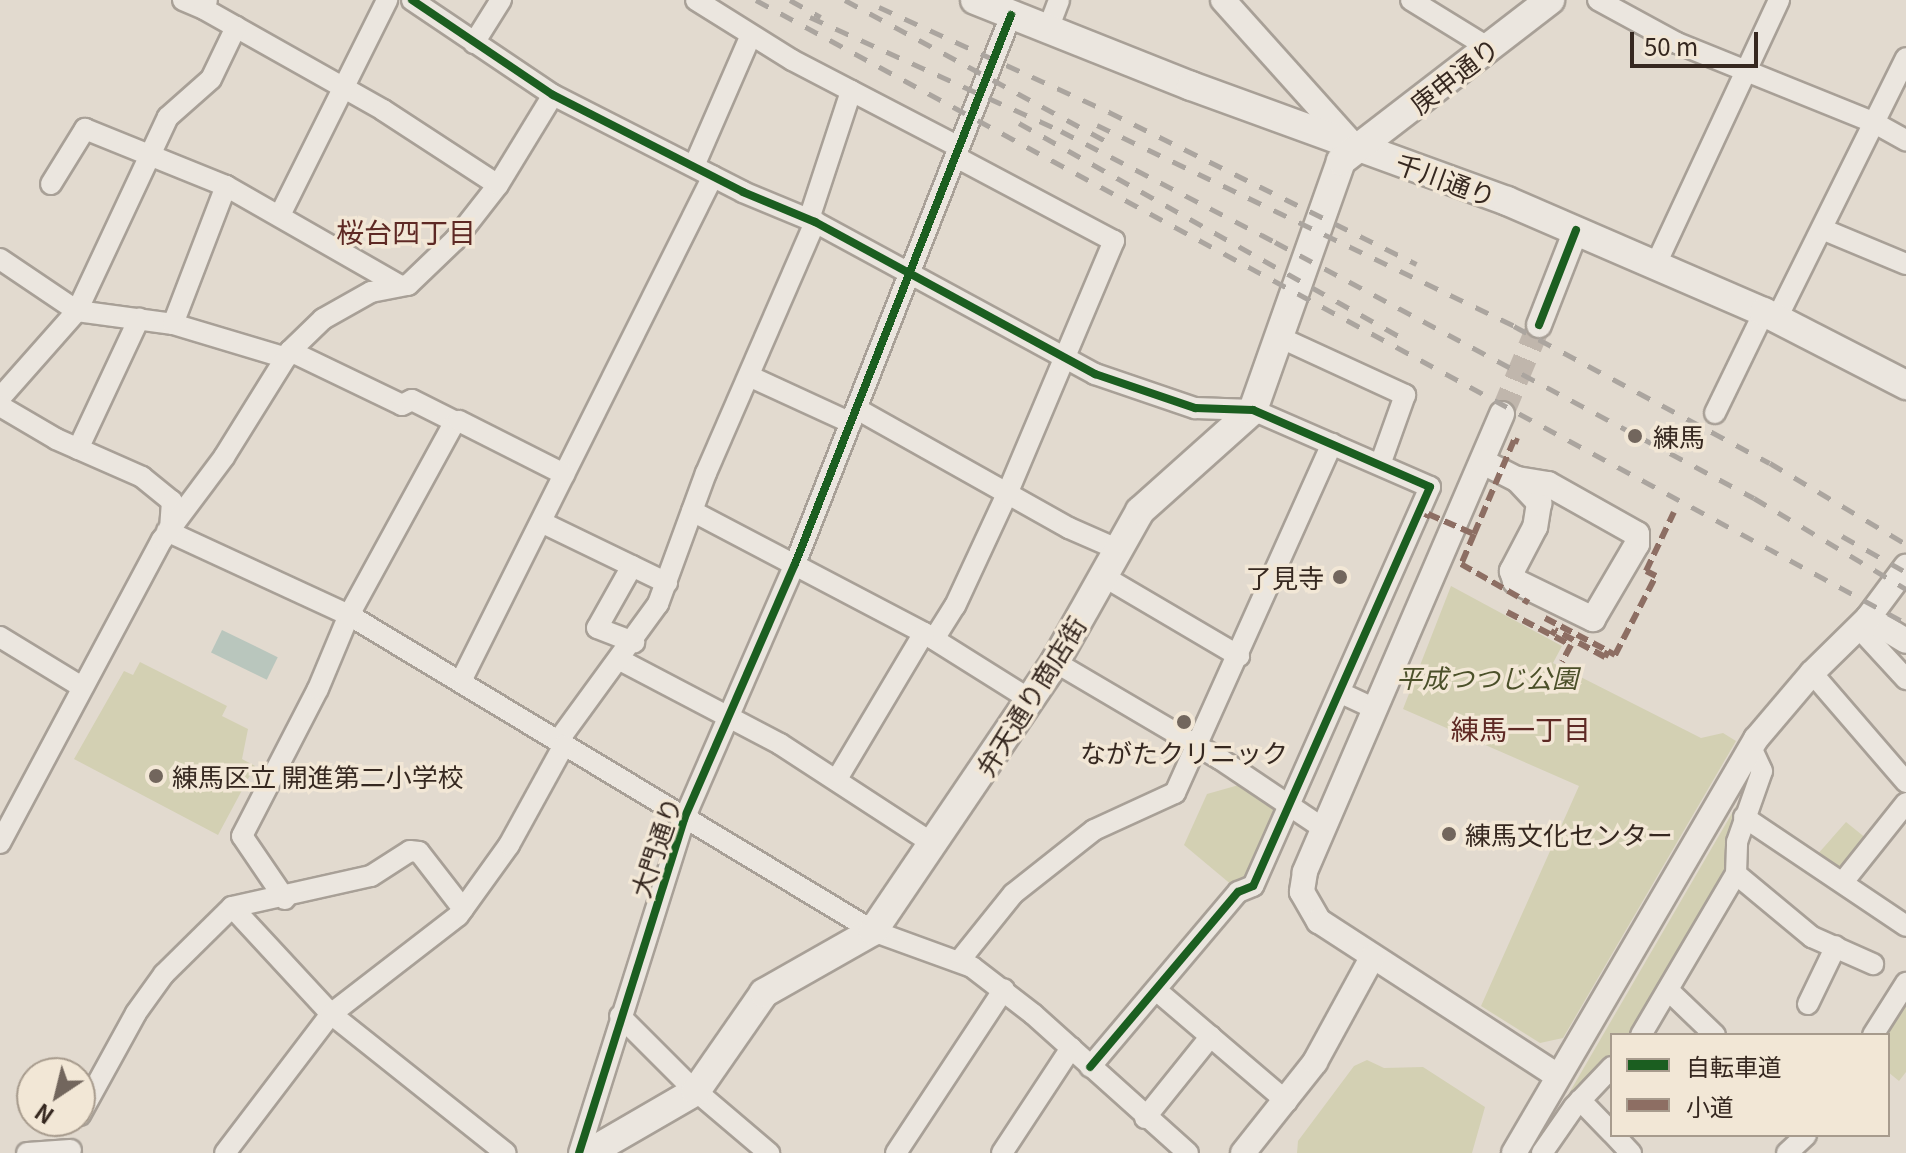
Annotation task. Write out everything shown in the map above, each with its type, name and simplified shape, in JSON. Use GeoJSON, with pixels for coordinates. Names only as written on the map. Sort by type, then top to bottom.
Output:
{"type":"FeatureCollection","features":[{"type":"Feature","properties":{"kind":"main road","name":"千川通り"},"geometry":{"type":"LineString","coordinates":[[975,0],[1576,230],[1770,315],[1906,385]]}},
{"type":"Feature","properties":{"kind":"main road","name":"庚申通り"},"geometry":{"type":"LineString","coordinates":[[1356,147],[1550,0]]}},
{"type":"Feature","properties":{"kind":"main road"},"geometry":{"type":"LineString","coordinates":[[1253,410],[1341,161],[1356,147]]}},
{"type":"Feature","properties":{"kind":"main road","name":"弁天通り商店街"},"geometry":{"type":"LineString","coordinates":[[589,1153],[696,1091],[764,993],[873,931],[1031,700],[1117,549],[1156,491],[1253,410]]}},
{"type":"Feature","properties":{"kind":"street"},"geometry":{"type":"LineString","coordinates":[[183,0],[206,4],[236,27],[342,85],[498,185]]}},
{"type":"Feature","properties":{"kind":"street"},"geometry":{"type":"LineString","coordinates":[[281,213],[342,85],[387,0]]}},
{"type":"Feature","properties":{"kind":"street"},"geometry":{"type":"LineString","coordinates":[[412,0],[553,95],[713,176],[812,220],[1064,357],[1131,389],[1195,408],[1253,410],[1430,487],[1253,886],[1238,892],[1090,1067]]}},
{"type":"Feature","properties":{"kind":"street"},"geometry":{"type":"LineString","coordinates":[[474,43],[501,0]]}},
{"type":"Feature","properties":{"kind":"street"},"geometry":{"type":"LineString","coordinates":[[696,0],[750,37],[1114,241],[1007,494],[955,606],[929,636],[837,779]]}},
{"type":"Feature","properties":{"kind":"street"},"geometry":{"type":"LineString","coordinates":[[1048,29],[1059,0]]}},
{"type":"Feature","properties":{"kind":"street"},"geometry":{"type":"LineString","coordinates":[[1411,0],[1489,48]]}},
{"type":"Feature","properties":{"kind":"street"},"geometry":{"type":"LineString","coordinates":[[1598,0],[1745,72],[1873,122],[1906,140]]}},
{"type":"Feature","properties":{"kind":"street"},"geometry":{"type":"LineString","coordinates":[[1656,264],[1779,0]]}},
{"type":"Feature","properties":{"kind":"street"},"geometry":{"type":"LineString","coordinates":[[1233,4],[1356,147]]}},
{"type":"Feature","properties":{"kind":"street","name":"大門通り"},"geometry":{"type":"LineString","coordinates":[[579,1153],[684,819],[795,564],[912,275],[1011,15]]}},
{"type":"Feature","properties":{"kind":"street"},"geometry":{"type":"LineString","coordinates":[[0,398],[77,311],[168,117],[211,79],[236,27]]}},
{"type":"Feature","properties":{"kind":"street"},"geometry":{"type":"LineString","coordinates":[[694,166],[750,37]]}},
{"type":"Feature","properties":{"kind":"street"},"geometry":{"type":"LineString","coordinates":[[1715,413],[1822,229],[1906,58]]}},
{"type":"Feature","properties":{"kind":"street"},"geometry":{"type":"LineString","coordinates":[[225,1153],[331,1014],[463,909],[509,845],[561,743],[634,642],[667,583],[692,511],[812,220],[851,91]]}},
{"type":"Feature","properties":{"kind":"street"},"geometry":{"type":"LineString","coordinates":[[0,843],[168,529],[224,457],[288,354],[323,319],[371,292],[408,285],[455,240],[498,185],[553,95]]}},
{"type":"Feature","properties":{"kind":"street"},"geometry":{"type":"LineString","coordinates":[[51,184],[85,129],[153,154],[281,213],[399,285]]}},
{"type":"Feature","properties":{"kind":"street"},"geometry":{"type":"LineString","coordinates":[[461,681],[713,176]]}},
{"type":"Feature","properties":{"kind":"street"},"geometry":{"type":"LineString","coordinates":[[173,324],[226,186]]}},
{"type":"Feature","properties":{"kind":"street"},"geometry":{"type":"LineString","coordinates":[[1822,229],[1906,264]]}},
{"type":"Feature","properties":{"kind":"street"},"geometry":{"type":"LineString","coordinates":[[1539,325],[1576,230]]}},
{"type":"Feature","properties":{"kind":"street"},"geometry":{"type":"LineString","coordinates":[[0,259],[77,311],[173,324],[288,354],[402,405],[412,400],[564,474]]}},
{"type":"Feature","properties":{"kind":"street"},"geometry":{"type":"LineString","coordinates":[[78,449],[139,319]]}},
{"type":"Feature","properties":{"kind":"street"},"geometry":{"type":"LineString","coordinates":[[1279,337],[1405,395],[1380,465]]}},
{"type":"Feature","properties":{"kind":"street"},"geometry":{"type":"LineString","coordinates":[[749,376],[854,416],[1117,549]]}},
{"type":"Feature","properties":{"kind":"street"},"geometry":{"type":"LineString","coordinates":[[0,406],[78,449],[142,477],[167,495],[172,501],[168,529]]}},
{"type":"Feature","properties":{"kind":"street"},"geometry":{"type":"LineString","coordinates":[[1502,414],[1304,877],[1303,897],[1319,921],[1558,1076]]}},
{"type":"Feature","properties":{"kind":"street"},"geometry":{"type":"LineString","coordinates":[[285,899],[242,836],[318,689],[349,615],[456,422]]}},
{"type":"Feature","properties":{"kind":"street"},"geometry":{"type":"LineString","coordinates":[[960,960],[1013,894],[1094,830],[1175,793],[1332,444]]}},
{"type":"Feature","properties":{"kind":"street"},"geometry":{"type":"LineString","coordinates":[[1483,462],[1517,479],[1533,493],[1539,513],[1512,571],[1515,581],[1582,618],[1598,616],[1637,544],[1637,534],[1548,484],[1517,479]]}},
{"type":"Feature","properties":{"kind":"street"},"geometry":{"type":"LineString","coordinates":[[692,511],[929,636],[1031,700]]}},
{"type":"Feature","properties":{"kind":"street"},"geometry":{"type":"LineString","coordinates":[[541,522],[667,583]]}},
{"type":"Feature","properties":{"kind":"street"},"geometry":{"type":"LineString","coordinates":[[168,529],[349,615],[873,931],[906,947],[960,960],[1004,989],[1145,1118],[1188,1153]]}},
{"type":"Feature","properties":{"kind":"street"},"geometry":{"type":"LineString","coordinates":[[632,566],[597,628],[634,642]]}},
{"type":"Feature","properties":{"kind":"street"},"geometry":{"type":"LineString","coordinates":[[1514,1153],[1751,747],[1812,673],[1863,623],[1906,567]]}},
{"type":"Feature","properties":{"kind":"street"},"geometry":{"type":"LineString","coordinates":[[1103,576],[1239,656]]}},
{"type":"Feature","properties":{"kind":"street"},"geometry":{"type":"LineString","coordinates":[[1863,623],[1906,641]]}},
{"type":"Feature","properties":{"kind":"street"},"geometry":{"type":"LineString","coordinates":[[1863,623],[1906,679]]}},
{"type":"Feature","properties":{"kind":"street"},"geometry":{"type":"LineString","coordinates":[[0,637],[82,687]]}},
{"type":"Feature","properties":{"kind":"street"},"geometry":{"type":"LineString","coordinates":[[622,661],[837,779],[932,843]]}},
{"type":"Feature","properties":{"kind":"street"},"geometry":{"type":"LineString","coordinates":[[1055,662],[1196,744],[1324,829]]}},
{"type":"Feature","properties":{"kind":"street"},"geometry":{"type":"LineString","coordinates":[[1812,673],[1906,782]]}},
{"type":"Feature","properties":{"kind":"street"},"geometry":{"type":"LineString","coordinates":[[1341,693],[1376,709]]}},
{"type":"Feature","properties":{"kind":"street"},"geometry":{"type":"LineString","coordinates":[[1642,1033],[1736,874],[1744,817],[1762,771],[1751,747]]}},
{"type":"Feature","properties":{"kind":"street"},"geometry":{"type":"LineString","coordinates":[[1843,882],[1906,803]]}},
{"type":"Feature","properties":{"kind":"street"},"geometry":{"type":"LineString","coordinates":[[1744,817],[1906,926]]}},
{"type":"Feature","properties":{"kind":"street"},"geometry":{"type":"LineString","coordinates":[[96,1088],[157,984],[232,907],[285,899],[371,876],[410,851],[419,852],[463,909]]}},
{"type":"Feature","properties":{"kind":"street"},"geometry":{"type":"LineString","coordinates":[[1736,874],[1812,937],[1873,964]]}},
{"type":"Feature","properties":{"kind":"street"},"geometry":{"type":"LineString","coordinates":[[232,907],[331,1014],[506,1153]]}},
{"type":"Feature","properties":{"kind":"street"},"geometry":{"type":"LineString","coordinates":[[1808,1004],[1836,946]]}},
{"type":"Feature","properties":{"kind":"street"},"geometry":{"type":"LineString","coordinates":[[1243,1153],[1287,1102],[1372,958]]}},
{"type":"Feature","properties":{"kind":"street"},"geometry":{"type":"LineString","coordinates":[[1874,1033],[1906,984]]}},
{"type":"Feature","properties":{"kind":"street"},"geometry":{"type":"LineString","coordinates":[[896,1153],[1004,989]]}},
{"type":"Feature","properties":{"kind":"street"},"geometry":{"type":"LineString","coordinates":[[1156,990],[1287,1102]]}},
{"type":"Feature","properties":{"kind":"street"},"geometry":{"type":"LineString","coordinates":[[1668,990],[1713,1033]]}},
{"type":"Feature","properties":{"kind":"street"},"geometry":{"type":"LineString","coordinates":[[620,1016],[696,1091],[769,1153]]}},
{"type":"Feature","properties":{"kind":"street"},"geometry":{"type":"LineString","coordinates":[[1145,1118],[1211,1036]]}},
{"type":"Feature","properties":{"kind":"street"},"geometry":{"type":"LineString","coordinates":[[1002,1153],[1071,1048]]}},
{"type":"Feature","properties":{"kind":"street"},"geometry":{"type":"LineString","coordinates":[[1542,1153],[1580,1100],[1610,1069]]}},
{"type":"Feature","properties":{"kind":"street"},"geometry":{"type":"LineString","coordinates":[[1580,1100],[1610,1131]]}},
{"type":"Feature","properties":{"kind":"street"},"geometry":{"type":"LineString","coordinates":[[1616,1137],[1631,1153]]}},
{"type":"Feature","properties":{"kind":"street"},"geometry":{"type":"LineString","coordinates":[[1787,1153],[1804,1137]]}},
{"type":"Feature","properties":{"kind":"street"},"geometry":{"type":"LineString","coordinates":[[27,1153],[71,1152]]}},
{"type":"Feature","properties":{"kind":"green space","name":"平成つつじ公園"},"geometry":{"type":"Polygon","coordinates":[[[1451,586],[1562,646],[1553,663],[1701,738],[1723,733],[1736,741],[1563,1038],[1540,1043],[1481,1006],[1579,786],[1403,709],[1451,586]]]}},
{"type":"Feature","properties":{"kind":"green space"},"geometry":{"type":"Polygon","coordinates":[[[140,662],[227,706],[222,716],[248,729],[242,759],[255,766],[218,835],[74,759],[124,671],[133,675],[140,662]]]}},
{"type":"Feature","properties":{"kind":"green space"},"geometry":{"type":"Polygon","coordinates":[[[1246,783],[1282,807],[1247,881],[1233,886],[1184,845],[1207,794],[1246,783]]]}},
{"type":"Feature","properties":{"kind":"green space"},"geometry":{"type":"Polygon","coordinates":[[[1749,784],[1728,875],[1635,1033],[1610,1033],[1610,1060],[1543,1138],[1749,784]]]}},
{"type":"Feature","properties":{"kind":"green space"},"geometry":{"type":"Polygon","coordinates":[[[1846,822],[1867,839],[1846,870],[1839,871],[1817,855],[1846,822]]]}},
{"type":"Feature","properties":{"kind":"green space"},"geometry":{"type":"Polygon","coordinates":[[[1906,996],[1906,1072],[1899,1081],[1890,1074],[1890,1033],[1880,1033],[1906,996]]]}},
{"type":"Feature","properties":{"kind":"green space"},"geometry":{"type":"Polygon","coordinates":[[[1367,1060],[1384,1068],[1423,1067],[1485,1107],[1472,1153],[1297,1153],[1298,1141],[1354,1066],[1367,1060]]]}},
{"type":"Feature","properties":{"kind":"shaded area"},"geometry":{"type":"Polygon","coordinates":[[[222,630],[278,657],[267,680],[211,652],[222,630]]]}},
{"type":"Feature","properties":{"kind":"tunnel"},"geometry":{"type":"LineString","coordinates":[[1502,414],[1539,325]]}},
{"type":"Feature","properties":{"kind":"railway"},"geometry":{"type":"LineString","coordinates":[[756,0],[1906,623]]}},
{"type":"Feature","properties":{"kind":"railway"},"geometry":{"type":"LineString","coordinates":[[790,0],[821,17]]}},
{"type":"Feature","properties":{"kind":"railway"},"geometry":{"type":"LineString","coordinates":[[845,0],[1106,141]]}},
{"type":"Feature","properties":{"kind":"railway"},"geometry":{"type":"LineString","coordinates":[[879,7],[1109,112],[1416,264]]}},
{"type":"Feature","properties":{"kind":"railway"},"geometry":{"type":"LineString","coordinates":[[810,17],[1061,131],[1275,242],[1754,498],[1906,589]]}},
{"type":"Feature","properties":{"kind":"railway"},"geometry":{"type":"LineString","coordinates":[[1019,123],[1406,340]]}},
{"type":"Feature","properties":{"kind":"railway"},"geometry":{"type":"LineString","coordinates":[[1097,125],[1514,326],[1770,463],[1906,544]]}},
{"type":"Feature","properties":{"kind":"railway"},"geometry":{"type":"LineString","coordinates":[[1842,536],[1906,572]]}},
{"type":"Feature","properties":{"kind":"marked path"},"geometry":{"type":"LineString","coordinates":[[1474,534],[1514,440],[1519,442]]}},
{"type":"Feature","properties":{"kind":"marked path"},"geometry":{"type":"LineString","coordinates":[[1608,651],[1615,655],[1656,576],[1646,571],[1674,512]]}},
{"type":"Feature","properties":{"kind":"marked path"},"geometry":{"type":"LineString","coordinates":[[1426,518],[1428,514],[1474,534],[1461,564],[1529,603]]}},
{"type":"Feature","properties":{"kind":"marked path"},"geometry":{"type":"LineString","coordinates":[[1507,612],[1571,645],[1562,662]]}},
{"type":"Feature","properties":{"kind":"marked path"},"geometry":{"type":"LineString","coordinates":[[1545,618],[1608,651],[1605,657],[1555,630],[1552,635]]}},
{"type":"Feature","properties":{"kind":"cycle path"},"geometry":{"type":"LineString","coordinates":[[412,0],[553,95],[743,192],[815,222],[1095,374],[1195,408],[1253,410],[1430,487],[1253,886],[1238,892],[1090,1067]]}},
{"type":"Feature","properties":{"kind":"cycle path"},"geometry":{"type":"LineString","coordinates":[[579,1153],[684,819],[795,564],[1011,15]]}},
{"type":"Feature","properties":{"kind":"cycle path"},"geometry":{"type":"LineString","coordinates":[[1539,325],[1576,230]]}},
{"type":"Feature","properties":{"kind":"place","name":"練馬"},"geometry":{"type":"Point","coordinates":[1635,436]}},
{"type":"Feature","properties":{"kind":"place","name":"了見寺"},"geometry":{"type":"Point","coordinates":[1340,577]}},
{"type":"Feature","properties":{"kind":"place","name":"ながたクリニック"},"geometry":{"type":"Point","coordinates":[1184,722]}},
{"type":"Feature","properties":{"kind":"place","name":"練馬区立 開進第二小学校"},"geometry":{"type":"Point","coordinates":[156,776]}},
{"type":"Feature","properties":{"kind":"place","name":"練馬文化センター"},"geometry":{"type":"Point","coordinates":[1449,834]}},
{"type":"Feature","properties":{"kind":"district","name":"桜台四丁目"},"geometry":{"type":"Point","coordinates":[406,231]}},
{"type":"Feature","properties":{"kind":"district","name":"練馬一丁目"},"geometry":{"type":"Point","coordinates":[1521,728]}}]}
